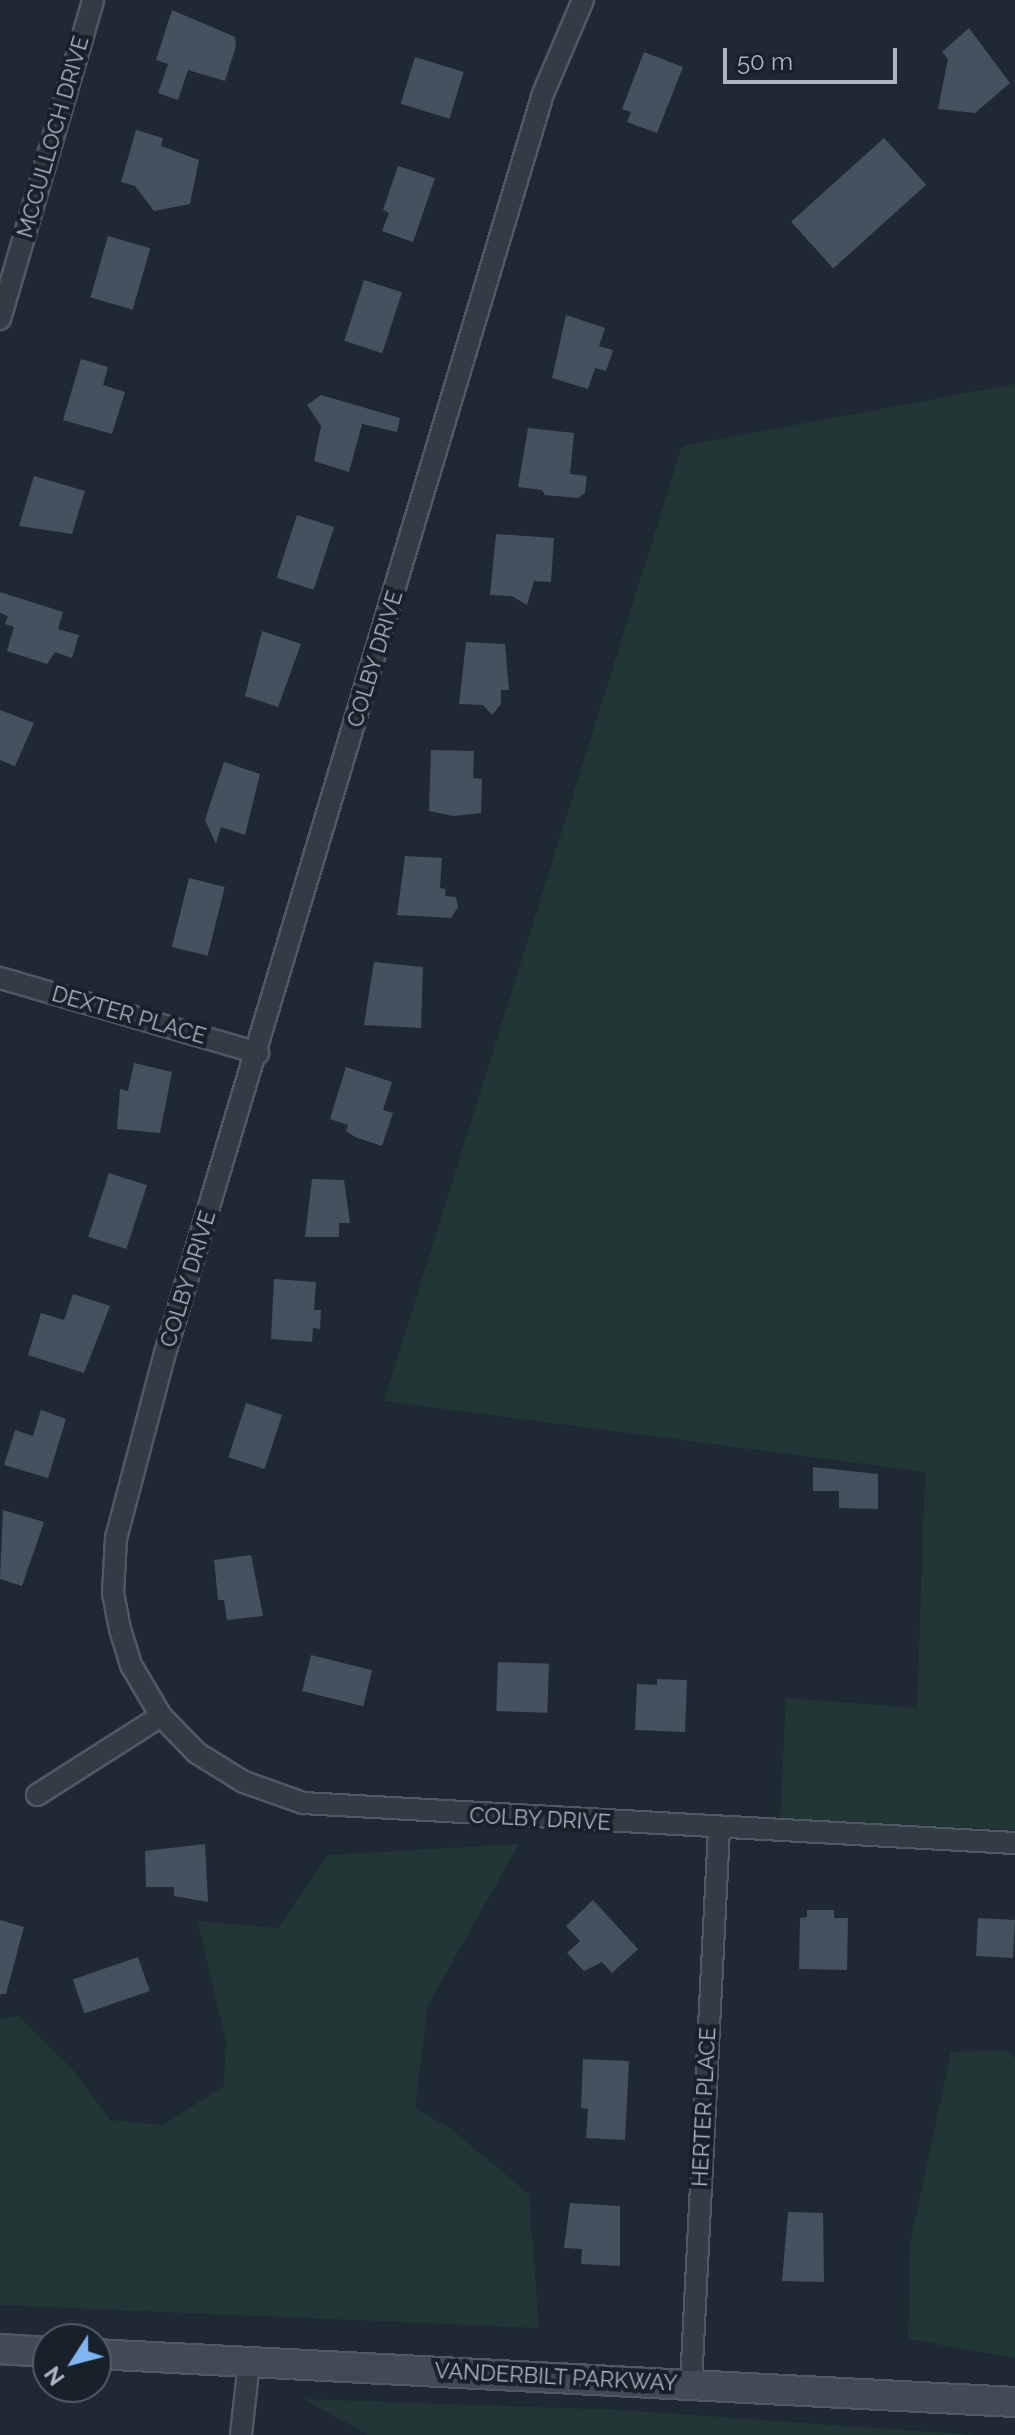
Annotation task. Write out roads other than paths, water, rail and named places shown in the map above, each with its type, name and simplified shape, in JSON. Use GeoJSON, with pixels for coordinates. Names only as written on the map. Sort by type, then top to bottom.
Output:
{"type":"FeatureCollection","features":[{"type":"Feature","properties":{"kind":"main road"},"geometry":{"type":"LineString","coordinates":[[0,2349],[32,2351]]}},
{"type":"Feature","properties":{"kind":"main road","name":"VANDERBILT PARKWAY"},"geometry":{"type":"LineString","coordinates":[[112,2355],[1015,2402]]}},
{"type":"Feature","properties":{"kind":"street","name":"MCCULLOCH DRIVE"},"geometry":{"type":"LineString","coordinates":[[0,319],[93,0]]}},
{"type":"Feature","properties":{"kind":"street","name":"COLBY DRIVE"},"geometry":{"type":"LineString","coordinates":[[583,0],[543,94],[258,1053],[165,1353],[116,1538],[113,1593],[120,1629],[131,1665],[161,1716],[197,1753],[244,1782],[303,1803],[719,1830],[1015,1843]]}},
{"type":"Feature","properties":{"kind":"street","name":"DEXTER PLACE"},"geometry":{"type":"LineString","coordinates":[[0,978],[258,1053]]}},
{"type":"Feature","properties":{"kind":"street"},"geometry":{"type":"LineString","coordinates":[[37,1795],[161,1716]]}},
{"type":"Feature","properties":{"kind":"street","name":"HERTER PLACE"},"geometry":{"type":"LineString","coordinates":[[691,2384],[719,1830]]}},
{"type":"Feature","properties":{"kind":"street"},"geometry":{"type":"LineString","coordinates":[[241,2435],[249,2362]]}}]}
